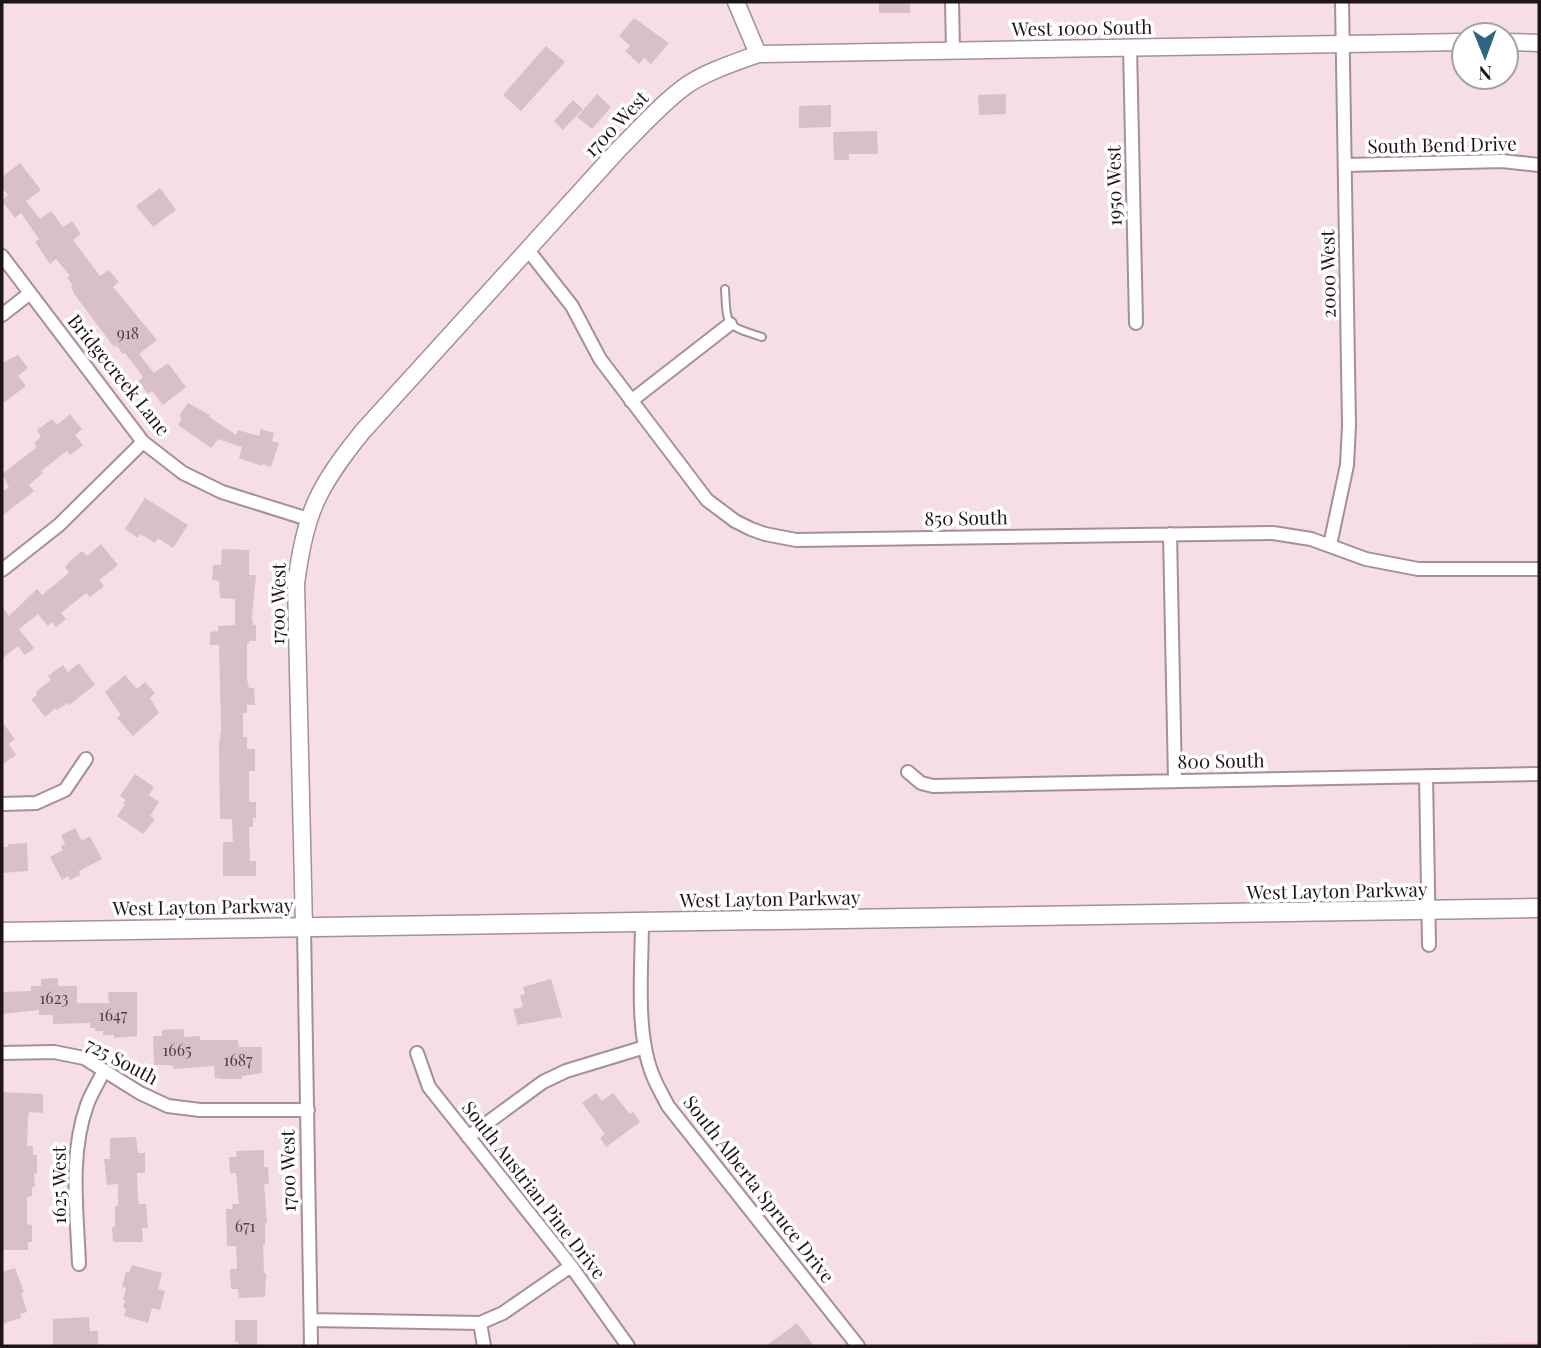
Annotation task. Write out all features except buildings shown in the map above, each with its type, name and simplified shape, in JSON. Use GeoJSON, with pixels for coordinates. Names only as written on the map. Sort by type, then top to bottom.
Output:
{"type":"FeatureCollection","features":[{"type":"Feature","properties":{"kind":"main road","name":"West Layton Parkway"},"geometry":{"type":"LineString","coordinates":[[2,932],[1539,908]]}},
{"type":"Feature","properties":{"kind":"street"},"geometry":{"type":"LineString","coordinates":[[736,2],[758,54]]}},
{"type":"Feature","properties":{"kind":"street"},"geometry":{"type":"LineString","coordinates":[[952,2],[953,50]]}},
{"type":"Feature","properties":{"kind":"street","name":"2000 West"},"geometry":{"type":"LineString","coordinates":[[1330,545],[1347,465],[1349,426],[1342,2]]}},
{"type":"Feature","properties":{"kind":"street","name":"West 1000 South"},"geometry":{"type":"LineString","coordinates":[[758,54],[1450,42]]}},
{"type":"Feature","properties":{"kind":"street"},"geometry":{"type":"LineString","coordinates":[[1520,42],[1539,43]]}},
{"type":"Feature","properties":{"kind":"street","name":"1950 West"},"geometry":{"type":"LineString","coordinates":[[1130,48],[1136,323]]}},
{"type":"Feature","properties":{"kind":"street","name":"1700 West"},"geometry":{"type":"LineString","coordinates":[[311,1346],[296,584],[308,519],[319,490],[356,440],[619,149],[688,84],[720,68],[758,54]]}},
{"type":"Feature","properties":{"kind":"street","name":"South Bend Drive"},"geometry":{"type":"LineString","coordinates":[[1346,165],[1502,161],[1539,165]]}},
{"type":"Feature","properties":{"kind":"street","name":"850 South"},"geometry":{"type":"LineString","coordinates":[[528,250],[572,306],[600,359],[707,500],[735,521],[765,534],[796,540],[1273,533],[1311,539],[1366,559],[1418,569],[1539,569]]}},
{"type":"Feature","properties":{"kind":"street","name":"Bridgecreek Lane"},"geometry":{"type":"LineString","coordinates":[[2,256],[144,442],[183,472],[222,492],[308,519]]}},
{"type":"Feature","properties":{"kind":"street"},"geometry":{"type":"LineString","coordinates":[[2,314],[30,293]]}},
{"type":"Feature","properties":{"kind":"street"},"geometry":{"type":"LineString","coordinates":[[631,401],[730,324]]}},
{"type":"Feature","properties":{"kind":"street"},"geometry":{"type":"LineString","coordinates":[[2,570],[59,525],[144,442]]}},
{"type":"Feature","properties":{"kind":"street"},"geometry":{"type":"LineString","coordinates":[[1170,534],[1175,781]]}},
{"type":"Feature","properties":{"kind":"street"},"geometry":{"type":"LineString","coordinates":[[2,804],[36,803],[65,790],[86,759]]}},
{"type":"Feature","properties":{"kind":"street","name":"800 South"},"geometry":{"type":"LineString","coordinates":[[908,772],[921,783],[933,786],[1539,774]]}},
{"type":"Feature","properties":{"kind":"street"},"geometry":{"type":"LineString","coordinates":[[1426,776],[1429,945]]}},
{"type":"Feature","properties":{"kind":"street","name":"South Alberta Spruce Drive"},"geometry":{"type":"LineString","coordinates":[[642,922],[642,1023],[652,1075],[668,1106],[858,1346]]}},
{"type":"Feature","properties":{"kind":"street"},"geometry":{"type":"LineString","coordinates":[[468,1138],[543,1082],[645,1047]]}},
{"type":"Feature","properties":{"kind":"street","name":"725 South"},"geometry":{"type":"LineString","coordinates":[[2,1053],[54,1052],[84,1058],[140,1093],[168,1106],[200,1110],[308,1110]]}},
{"type":"Feature","properties":{"kind":"street","name":"South Austrian Pine Drive"},"geometry":{"type":"LineString","coordinates":[[417,1053],[429,1087],[571,1266],[628,1346]]}},
{"type":"Feature","properties":{"kind":"street","name":"1625 West"},"geometry":{"type":"LineString","coordinates":[[79,1264],[76,1163],[79,1132],[87,1103],[104,1070]]}},
{"type":"Feature","properties":{"kind":"street"},"geometry":{"type":"LineString","coordinates":[[311,1320],[480,1322],[503,1312],[571,1266]]}},
{"type":"Feature","properties":{"kind":"street"},"geometry":{"type":"LineString","coordinates":[[480,1322],[484,1346]]}},
{"type":"Feature","properties":{"kind":"lane"},"geometry":{"type":"LineString","coordinates":[[725,289],[726,317],[730,324],[762,337]]}},
{"type":"Feature","properties":{"kind":"shaded area"},"geometry":{"type":"Polygon","coordinates":[[[1539,1342],[1539,1346],[1363,1346],[1539,1342]]]}}]}
